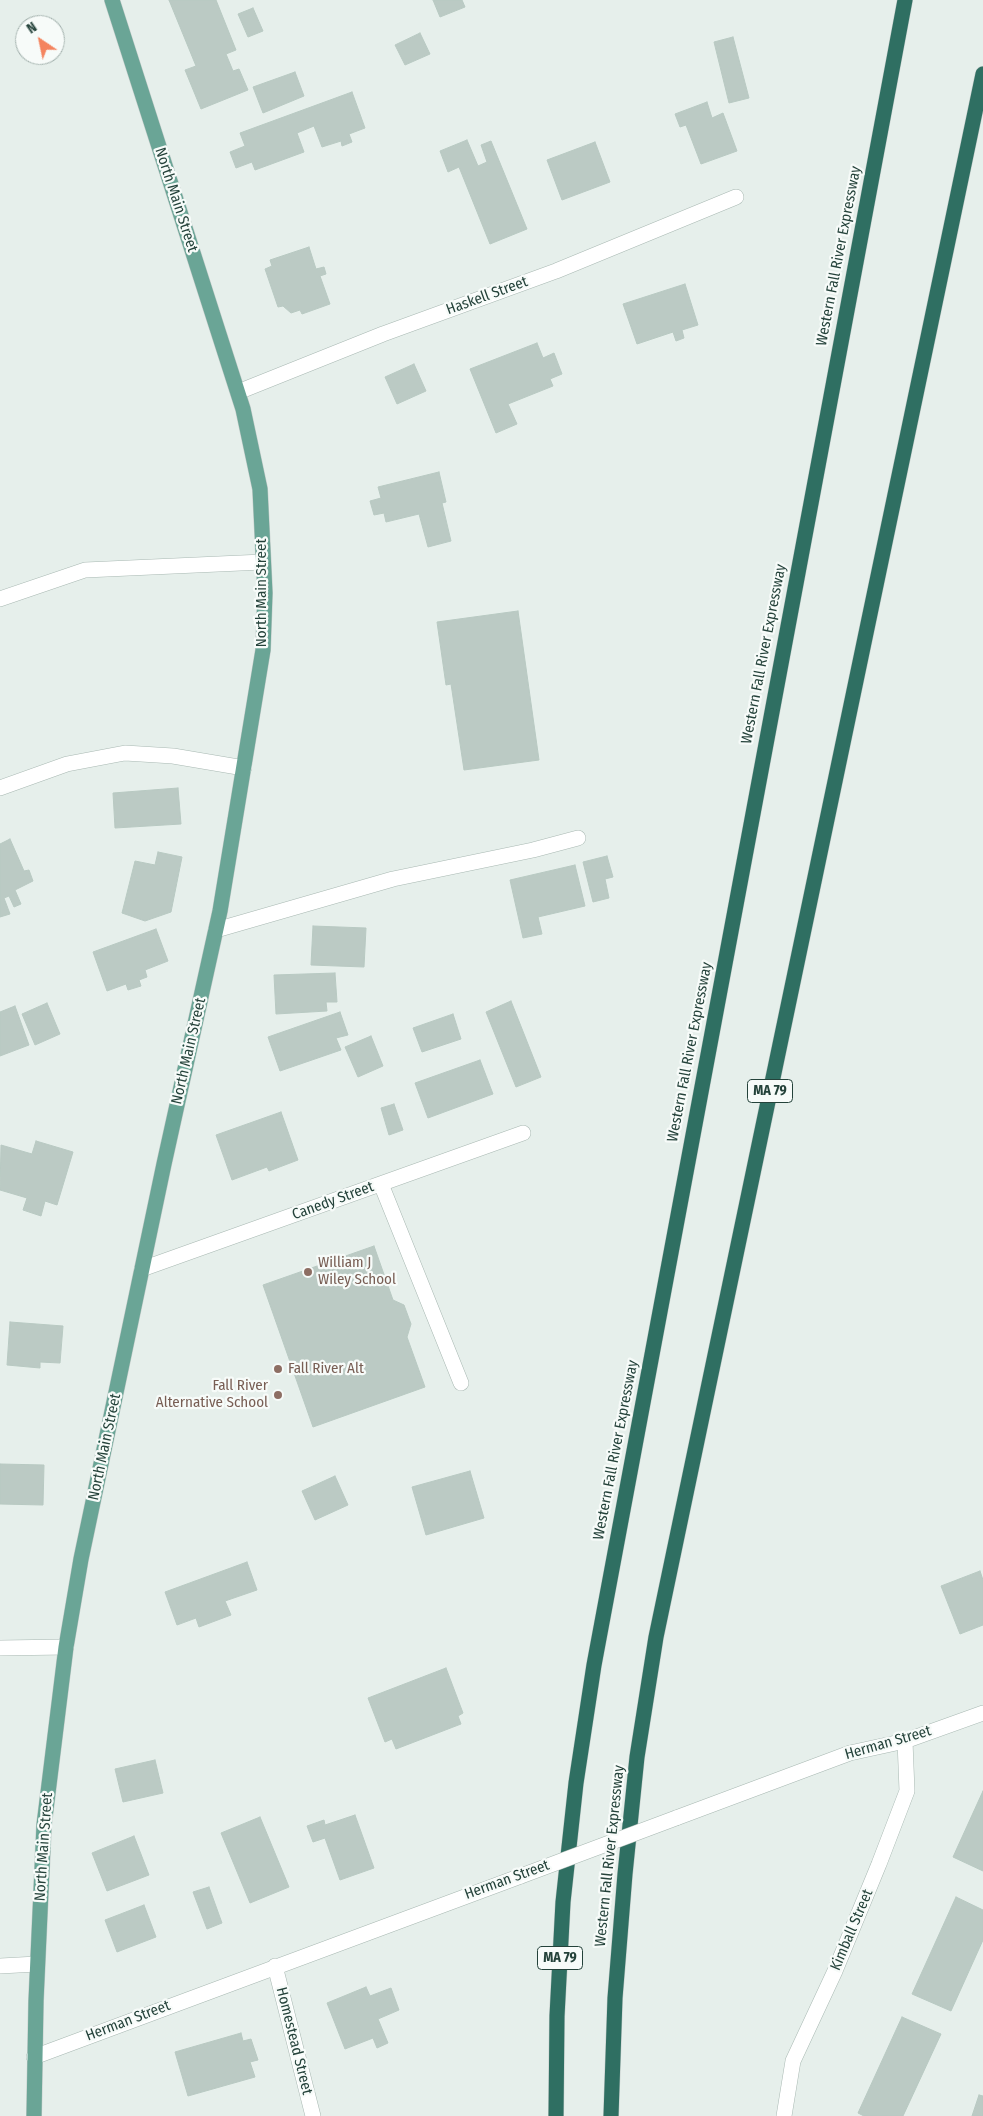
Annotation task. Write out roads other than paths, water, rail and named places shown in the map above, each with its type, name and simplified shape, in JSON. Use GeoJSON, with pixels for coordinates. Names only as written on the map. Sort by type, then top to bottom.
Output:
{"type":"FeatureCollection","features":[{"type":"Feature","properties":{"kind":"highway","name":"Western Fall River Expressway"},"geometry":{"type":"LineString","coordinates":[[556,2116],[557,2016],[563,1902],[576,1783],[594,1665],[905,0]]}},
{"type":"Feature","properties":{"kind":"highway","name":"Western Fall River Expressway"},"geometry":{"type":"LineString","coordinates":[[611,2116],[615,1998],[624,1874],[637,1757],[656,1637],[983,74]]}},
{"type":"Feature","properties":{"kind":"main road","name":"North Main Street"},"geometry":{"type":"LineString","coordinates":[[34,2116],[37,1964],[44,1825],[66,1647],[81,1559],[216,930],[263,650],[265,593],[260,489],[243,409],[112,0]]}},
{"type":"Feature","properties":{"kind":"street","name":"Haskell Street"},"geometry":{"type":"LineString","coordinates":[[238,392],[383,334],[556,271],[736,198]]}},
{"type":"Feature","properties":{"kind":"street"},"geometry":{"type":"LineString","coordinates":[[0,599],[85,570],[264,562]]}},
{"type":"Feature","properties":{"kind":"street"},"geometry":{"type":"LineString","coordinates":[[0,788],[67,764],[125,753],[173,756],[244,768]]}},
{"type":"Feature","properties":{"kind":"street"},"geometry":{"type":"LineString","coordinates":[[216,930],[393,879],[532,850],[578,838]]}},
{"type":"Feature","properties":{"kind":"street","name":"Canedy Street"},"geometry":{"type":"LineString","coordinates":[[142,1269],[523,1132]]}},
{"type":"Feature","properties":{"kind":"street"},"geometry":{"type":"LineString","coordinates":[[381,1184],[461,1382]]}},
{"type":"Feature","properties":{"kind":"street"},"geometry":{"type":"LineString","coordinates":[[0,1648],[66,1647]]}},
{"type":"Feature","properties":{"kind":"street","name":"Herman Street"},"geometry":{"type":"LineString","coordinates":[[34,2057],[850,1753],[905,1741],[983,1713]]}},
{"type":"Feature","properties":{"kind":"street","name":"Kimball Street"},"geometry":{"type":"LineString","coordinates":[[784,2116],[793,2061],[834,1971],[879,1864],[906,1792],[905,1741]]}},
{"type":"Feature","properties":{"kind":"street"},"geometry":{"type":"LineString","coordinates":[[0,1966],[37,1964]]}},
{"type":"Feature","properties":{"kind":"street","name":"Homestead Street"},"geometry":{"type":"LineString","coordinates":[[275,1966],[313,2116]]}},
{"type":"Feature","properties":{"kind":"place","name":"William J Wiley School"},"geometry":{"type":"Point","coordinates":[308,1272]}},
{"type":"Feature","properties":{"kind":"place","name":"Fall River Alt"},"geometry":{"type":"Point","coordinates":[278,1369]}},
{"type":"Feature","properties":{"kind":"place","name":"Fall River Alternative School"},"geometry":{"type":"Point","coordinates":[278,1395]}}]}
